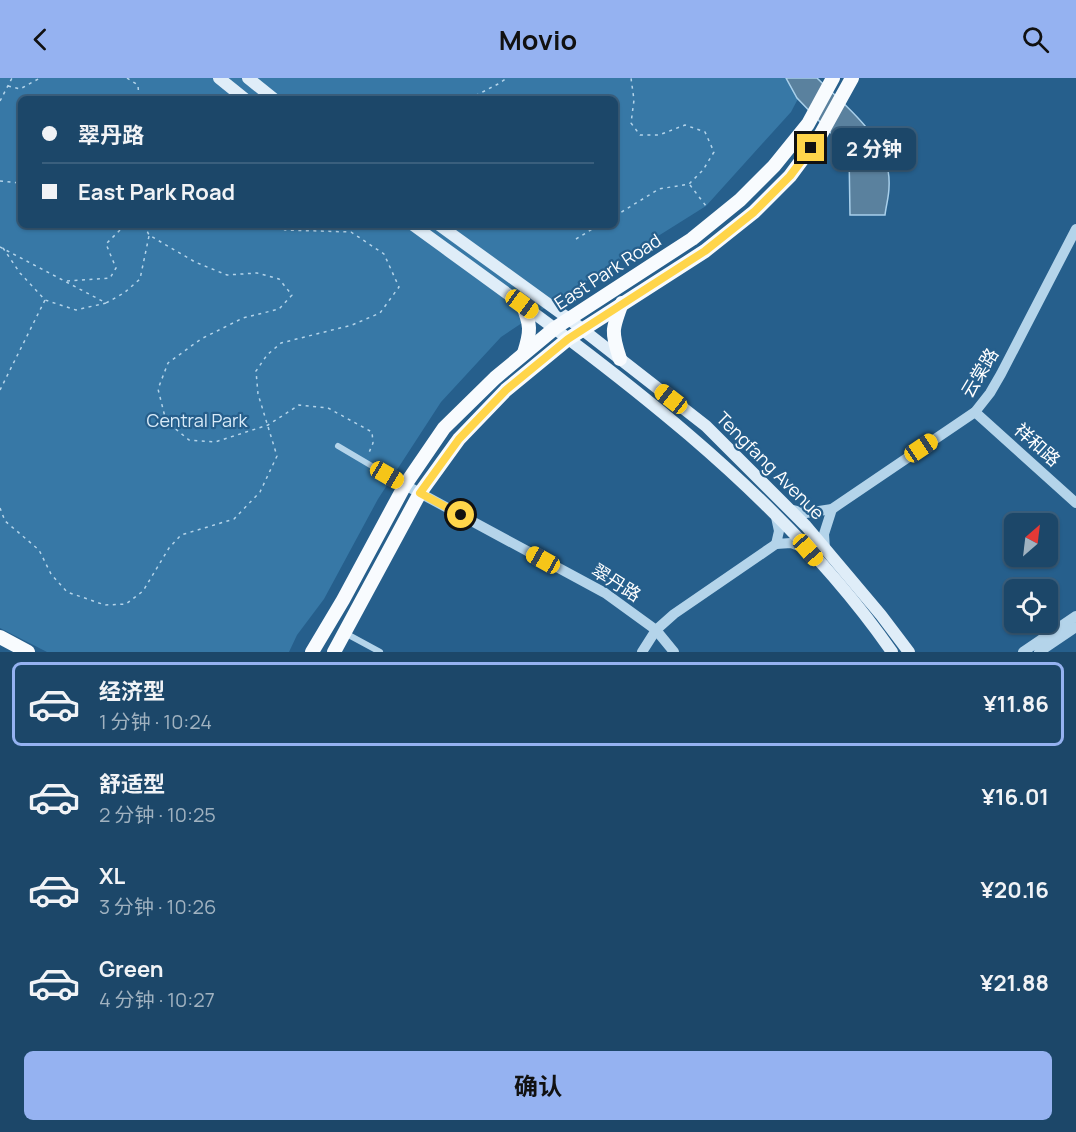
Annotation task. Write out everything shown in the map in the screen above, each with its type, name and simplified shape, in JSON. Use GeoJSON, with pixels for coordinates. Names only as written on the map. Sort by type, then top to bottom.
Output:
{"type":"FeatureCollection","features":[{"type":"Feature","properties":{"kind":"main road"},"geometry":{"type":"LineString","coordinates":[[219,78],[241,96]]}},
{"type":"Feature","properties":{"kind":"main road"},"geometry":{"type":"LineString","coordinates":[[248,78],[270,96]]}},
{"type":"Feature","properties":{"kind":"main road","name":"East Park Road"},"geometry":{"type":"LineString","coordinates":[[312,652],[405,485],[444,428],[495,378],[555,328],[692,239],[740,200],[774,166],[808,124],[833,78]]}},
{"type":"Feature","properties":{"kind":"main road","name":"East Park Road"},"geometry":{"type":"LineString","coordinates":[[334,652],[420,493],[459,439],[506,390],[568,339],[705,251],[754,212],[790,176],[821,134],[852,78]]}},
{"type":"Feature","properties":{"kind":"main road","name":"Tengfang Avenue"},"geometry":{"type":"LineString","coordinates":[[417,228],[555,328],[699,442],[808,550],[871,622],[892,652]]}},
{"type":"Feature","properties":{"kind":"main road","name":"Tengfang Avenue"},"geometry":{"type":"LineString","coordinates":[[443,228],[569,319],[706,426],[789,509],[825,549],[909,652]]}},
{"type":"Feature","properties":{"kind":"main road"},"geometry":{"type":"LineString","coordinates":[[620,359],[613,339],[613,326],[622,303]]}},
{"type":"Feature","properties":{"kind":"main road"},"geometry":{"type":"LineString","coordinates":[[522,304],[530,322],[530,333],[524,353]]}},
{"type":"Feature","properties":{"kind":"main road"},"geometry":{"type":"LineString","coordinates":[[0,637],[28,652]]}},
{"type":"Feature","properties":{"kind":"street","name":"云棠路"},"geometry":{"type":"LineString","coordinates":[[832,509],[975,412],[1001,374],[1074,236]]}},
{"type":"Feature","properties":{"kind":"street","name":"祥和路"},"geometry":{"type":"LineString","coordinates":[[975,412],[1076,503]]}},
{"type":"Feature","properties":{"kind":"street"},"geometry":{"type":"LineString","coordinates":[[338,446],[405,485]]}},
{"type":"Feature","properties":{"kind":"street","name":"翠丹路"},"geometry":{"type":"LineString","coordinates":[[405,485],[605,593],[656,630],[674,652]]}},
{"type":"Feature","properties":{"kind":"street"},"geometry":{"type":"LineString","coordinates":[[789,509],[806,513],[832,509],[824,534],[825,549]]}},
{"type":"Feature","properties":{"kind":"street"},"geometry":{"type":"LineString","coordinates":[[776,517],[779,531],[776,544]]}},
{"type":"Feature","properties":{"kind":"street"},"geometry":{"type":"LineString","coordinates":[[642,652],[656,630],[674,614],[776,544],[791,543],[808,550]]}},
{"type":"Feature","properties":{"kind":"street"},"geometry":{"type":"LineString","coordinates":[[1023,652],[1076,616]]}},
{"type":"Feature","properties":{"kind":"street"},"geometry":{"type":"LineString","coordinates":[[1039,652],[1076,627]]}},
{"type":"Feature","properties":{"kind":"street"},"geometry":{"type":"LineString","coordinates":[[344,633],[380,652]]}},
{"type":"Feature","properties":{"kind":"path"},"geometry":{"type":"LineString","coordinates":[[0,101],[12,78]]}},
{"type":"Feature","properties":{"kind":"path"},"geometry":{"type":"LineString","coordinates":[[8,86],[20,89],[40,78]]}},
{"type":"Feature","properties":{"kind":"path"},"geometry":{"type":"LineString","coordinates":[[127,78],[138,85],[139,96]]}},
{"type":"Feature","properties":{"kind":"path"},"geometry":{"type":"LineString","coordinates":[[475,96],[507,78]]}},
{"type":"Feature","properties":{"kind":"path"},"geometry":{"type":"LineString","coordinates":[[618,214],[659,189],[689,184],[703,170],[714,152],[705,132],[685,125],[659,135],[640,135],[631,123],[634,100],[631,78]]}},
{"type":"Feature","properties":{"kind":"path"},"geometry":{"type":"LineString","coordinates":[[0,181],[18,183]]}},
{"type":"Feature","properties":{"kind":"path"},"geometry":{"type":"LineString","coordinates":[[689,184],[706,206]]}},
{"type":"Feature","properties":{"kind":"path"},"geometry":{"type":"LineString","coordinates":[[66,281],[110,278],[117,268],[106,244],[120,228]]}},
{"type":"Feature","properties":{"kind":"path"},"geometry":{"type":"LineString","coordinates":[[146,228],[149,235],[195,262],[227,275],[257,273],[279,279],[292,295],[279,309],[243,318],[201,339],[168,363],[158,389],[166,421],[189,440],[215,442],[268,425],[299,405],[328,408],[372,432],[373,443],[368,455]]}},
{"type":"Feature","properties":{"kind":"path"},"geometry":{"type":"LineString","coordinates":[[0,508],[5,522],[39,549],[51,574],[67,592],[105,605],[126,604],[143,591],[169,548],[181,535],[234,519],[260,492],[277,456],[258,394],[256,371],[267,355],[281,343],[352,325],[380,313],[399,287],[384,254],[351,232],[285,230],[282,228]]}},
{"type":"Feature","properties":{"kind":"path"},"geometry":{"type":"LineString","coordinates":[[576,239],[592,228]]}},
{"type":"Feature","properties":{"kind":"path"},"geometry":{"type":"LineString","coordinates":[[2,247],[20,273],[45,300],[76,310],[106,303],[124,293],[140,279],[149,235]]}},
{"type":"Feature","properties":{"kind":"path"},"geometry":{"type":"LineString","coordinates":[[2,247],[106,303]]}},
{"type":"Feature","properties":{"kind":"path"},"geometry":{"type":"LineString","coordinates":[[0,390],[45,300]]}},
{"type":"Feature","properties":{"kind":"green space","name":"Central Park"},"geometry":{"type":"Polygon","coordinates":[[[0,78],[809,78],[791,112],[706,206],[501,337],[441,402],[378,499],[324,599],[297,635],[289,652],[47,652],[0,628],[0,78]]]}},
{"type":"Feature","properties":{"kind":"shaded area"},"geometry":{"type":"Polygon","coordinates":[[[786,78],[817,78],[865,126],[883,154],[888,170],[889,190],[885,215],[850,215],[849,152],[797,98],[786,78]]]}},
{"type":"Feature","properties":{"kind":"route"},"geometry":{"type":"LineString","coordinates":[[461,515],[420,493],[459,439],[506,390],[568,339],[705,251],[754,212],[790,176],[811,148]]}}]}
